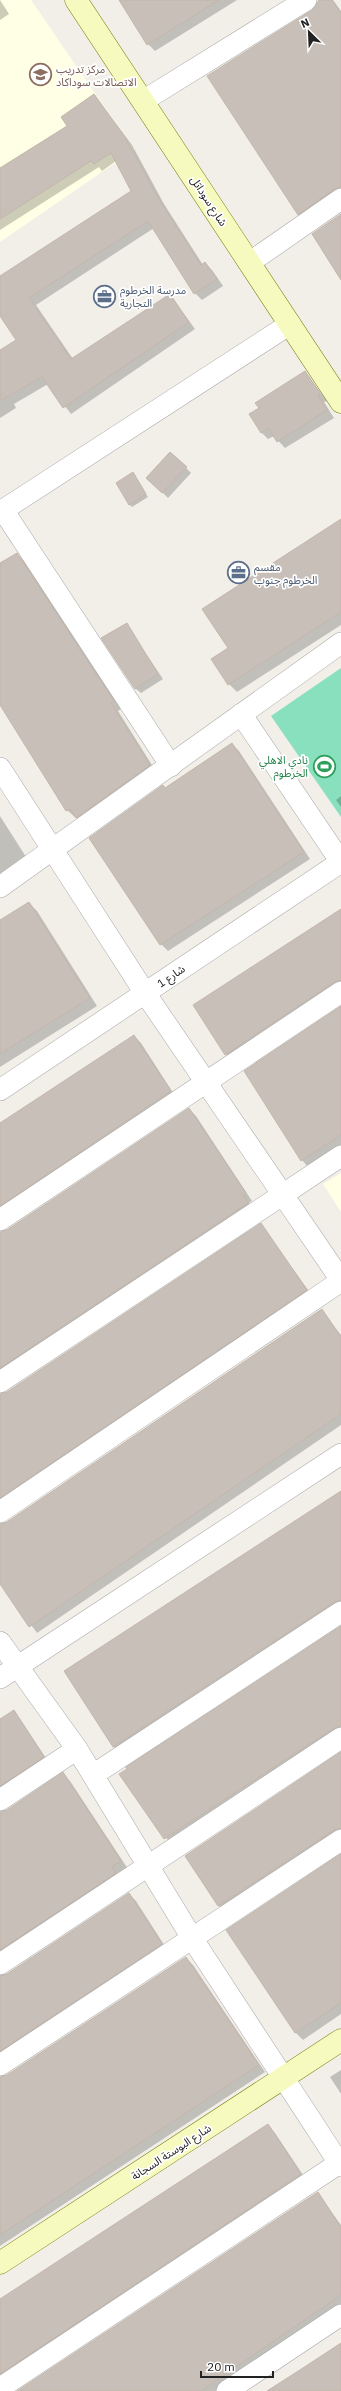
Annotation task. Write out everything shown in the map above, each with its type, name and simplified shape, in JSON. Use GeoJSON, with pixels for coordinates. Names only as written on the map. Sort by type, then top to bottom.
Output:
{"type":"FeatureCollection","features":[{"type":"Feature","properties":{"kind":"street","name":"شارع سوداتل"},"geometry":{"type":"LineString","coordinates":[[76,0],[341,402]]}},
{"type":"Feature","properties":{"kind":"street"},"geometry":{"type":"LineString","coordinates":[[143,101],[306,0]]}},
{"type":"Feature","properties":{"kind":"street"},"geometry":{"type":"LineString","coordinates":[[249,263],[341,199]]}},
{"type":"Feature","properties":{"kind":"street"},"geometry":{"type":"LineString","coordinates":[[171,766],[1,511],[290,324]]}},
{"type":"Feature","properties":{"kind":"street"},"geometry":{"type":"LineString","coordinates":[[0,887],[54,850],[341,643]]}},
{"type":"Feature","properties":{"kind":"street"},"geometry":{"type":"LineString","coordinates":[[241,714],[341,862]]}},
{"type":"Feature","properties":{"kind":"street"},"geometry":{"type":"LineString","coordinates":[[0,768],[145,994],[341,1281],[0,1512]]}},
{"type":"Feature","properties":{"kind":"street","name":"شارع 1"},"geometry":{"type":"LineString","coordinates":[[0,1090],[341,862]]}},
{"type":"Feature","properties":{"kind":"street"},"geometry":{"type":"LineString","coordinates":[[0,1220],[341,992]]}},
{"type":"Feature","properties":{"kind":"street"},"geometry":{"type":"LineString","coordinates":[[0,1382],[341,1156]]}},
{"type":"Feature","properties":{"kind":"street"},"geometry":{"type":"LineString","coordinates":[[0,1678],[341,1454]]}},
{"type":"Feature","properties":{"kind":"street"},"geometry":{"type":"LineString","coordinates":[[93,1775],[341,1612]]}},
{"type":"Feature","properties":{"kind":"street"},"geometry":{"type":"LineString","coordinates":[[0,1642],[77,1749],[192,1938],[340,2164],[0,2388]]}},
{"type":"Feature","properties":{"kind":"street"},"geometry":{"type":"LineString","coordinates":[[0,1964],[341,1738]]}},
{"type":"Feature","properties":{"kind":"street"},"geometry":{"type":"LineString","coordinates":[[0,1800],[77,1749]]}},
{"type":"Feature","properties":{"kind":"street"},"geometry":{"type":"LineString","coordinates":[[0,2064],[341,1840]]}},
{"type":"Feature","properties":{"kind":"street","name":"شارع البوستة السجانة"},"geometry":{"type":"LineString","coordinates":[[0,2263],[341,2040]]}},
{"type":"Feature","properties":{"kind":"street"},"geometry":{"type":"LineString","coordinates":[[227,2391],[341,2315]]}},
{"type":"Feature","properties":{"kind":"shaded area","name":"مركز تدريب الاتصالات سوداكاد"},"geometry":{"type":"Polygon","coordinates":[[[0,0],[31,0],[134,150],[0,242],[0,0]]]}},
{"type":"Feature","properties":{"kind":"shaded area"},"geometry":{"type":"Polygon","coordinates":[[[341,1173],[341,1212],[323,1184],[341,1173]]]}},
{"type":"Feature","properties":{"kind":"green space","name":"نادي الاهلي الخرطوم"},"geometry":{"type":"Polygon","coordinates":[[[341,668],[341,817],[271,716],[341,668]]]}},
{"type":"Feature","properties":{"kind":"building"},"geometry":{"type":"Polygon","coordinates":[[[119,0],[219,0],[147,45],[119,0]]]}},
{"type":"Feature","properties":{"kind":"building"},"geometry":{"type":"Polygon","coordinates":[[[319,0],[332,0],[341,13],[341,187],[334,189],[298,215],[207,76],[312,10],[319,0]]]}},
{"type":"Feature","properties":{"kind":"building"},"geometry":{"type":"Polygon","coordinates":[[[94,94],[125,137],[157,196],[201,265],[205,262],[217,279],[194,294],[148,221],[29,298],[71,359],[170,294],[189,322],[63,408],[42,377],[0,401],[0,350],[16,340],[0,316],[0,276],[131,191],[111,153],[94,164],[91,161],[0,219],[0,168],[67,126],[61,117],[94,94]]]}},
{"type":"Feature","properties":{"kind":"building"},"geometry":{"type":"Polygon","coordinates":[[[341,214],[341,280],[312,234],[341,214]]]}},
{"type":"Feature","properties":{"kind":"building"},"geometry":{"type":"Polygon","coordinates":[[[305,371],[320,393],[318,395],[327,410],[277,442],[268,428],[261,433],[249,414],[259,408],[255,403],[305,371]]]}},
{"type":"Feature","properties":{"kind":"building"},"geometry":{"type":"Polygon","coordinates":[[[170,452],[187,467],[162,493],[146,478],[170,452]]]}},
{"type":"Feature","properties":{"kind":"building"},"geometry":{"type":"Polygon","coordinates":[[[133,472],[146,494],[129,505],[116,483],[133,472]]]}},
{"type":"Feature","properties":{"kind":"building"},"geometry":{"type":"Polygon","coordinates":[[[341,519],[341,612],[228,685],[211,659],[228,648],[202,609],[341,519]]]}},
{"type":"Feature","properties":{"kind":"building"},"geometry":{"type":"Polygon","coordinates":[[[17,553],[114,701],[111,703],[150,765],[76,818],[70,809],[66,811],[0,705],[0,563],[17,553]]]}},
{"type":"Feature","properties":{"kind":"building"},"geometry":{"type":"Polygon","coordinates":[[[127,623],[158,674],[135,689],[101,638],[127,623]]]}},
{"type":"Feature","properties":{"kind":"building"},"geometry":{"type":"Polygon","coordinates":[[[232,743],[304,852],[160,945],[89,838],[163,785],[165,788],[232,743]]]}},
{"type":"Feature","properties":{"kind":"building"},"geometry":{"type":"Polygon","coordinates":[[[29,902],[90,998],[0,1054],[0,920],[29,902]]]}},
{"type":"Feature","properties":{"kind":"building"},"geometry":{"type":"Polygon","coordinates":[[[341,909],[341,980],[334,982],[225,1055],[193,1005],[341,909]]]}},
{"type":"Feature","properties":{"kind":"building"},"geometry":{"type":"Polygon","coordinates":[[[341,1006],[341,1135],[301,1161],[244,1071],[341,1006]]]}},
{"type":"Feature","properties":{"kind":"building"},"geometry":{"type":"Polygon","coordinates":[[[134,1035],[171,1091],[0,1206],[0,1123],[134,1035]]]}},
{"type":"Feature","properties":{"kind":"building"},"geometry":{"type":"Polygon","coordinates":[[[189,1108],[246,1193],[243,1195],[248,1203],[0,1368],[0,1232],[7,1230],[189,1108]]]}},
{"type":"Feature","properties":{"kind":"building"},"geometry":{"type":"Polygon","coordinates":[[[261,1223],[307,1290],[0,1498],[0,1394],[7,1392],[261,1223]]]}},
{"type":"Feature","properties":{"kind":"building"},"geometry":{"type":"Polygon","coordinates":[[[322,1309],[341,1337],[341,1414],[29,1627],[0,1584],[0,1524],[7,1522],[322,1309]]]}},
{"type":"Feature","properties":{"kind":"building"},"geometry":{"type":"Polygon","coordinates":[[[341,1491],[341,1600],[334,1602],[113,1747],[64,1671],[341,1491]]]}},
{"type":"Feature","properties":{"kind":"building"},"geometry":{"type":"Polygon","coordinates":[[[341,1626],[341,1726],[334,1728],[164,1839],[119,1774],[127,1769],[126,1767],[341,1626]]]}},
{"type":"Feature","properties":{"kind":"building"},"geometry":{"type":"Polygon","coordinates":[[[14,1710],[44,1757],[0,1786],[0,1719],[14,1710]]]}},
{"type":"Feature","properties":{"kind":"building"},"geometry":{"type":"Polygon","coordinates":[[[341,1752],[341,1828],[334,1830],[218,1906],[185,1856],[341,1752]]]}},
{"type":"Feature","properties":{"kind":"building"},"geometry":{"type":"Polygon","coordinates":[[[63,1772],[121,1861],[112,1867],[116,1873],[0,1950],[0,1812],[7,1810],[63,1772]]]}},
{"type":"Feature","properties":{"kind":"building"},"geometry":{"type":"Polygon","coordinates":[[[341,1854],[341,2003],[295,2033],[226,1930],[341,1854]]]}},
{"type":"Feature","properties":{"kind":"building"},"geometry":{"type":"Polygon","coordinates":[[[129,1893],[162,1944],[0,2051],[0,1976],[7,1974],[129,1893]]]}},
{"type":"Feature","properties":{"kind":"building"},"geometry":{"type":"Polygon","coordinates":[[[186,1957],[259,2065],[0,2235],[0,2077],[7,2075],[186,1957]]]}},
{"type":"Feature","properties":{"kind":"building"},"geometry":{"type":"Polygon","coordinates":[[[268,2124],[301,2174],[0,2374],[0,2299],[268,2124]]]}},
{"type":"Feature","properties":{"kind":"building"},"geometry":{"type":"Polygon","coordinates":[[[318,2192],[341,2227],[341,2295],[201,2391],[17,2391],[318,2192]]]}},
{"type":"Feature","properties":{"kind":"building"},"geometry":{"type":"Polygon","coordinates":[[[341,2343],[341,2391],[267,2391],[306,2366],[341,2343]]]}},
{"type":"Feature","properties":{"kind":"place","name":"مركز تدريب الاتصالات سوداكاد"},"geometry":{"type":"Point","coordinates":[41,75]}},
{"type":"Feature","properties":{"kind":"place","name":"مدرسة الخرطوم التجارية"},"geometry":{"type":"Point","coordinates":[104,296]}},
{"type":"Feature","properties":{"kind":"place","name":"مقسم الخرطوم جنوب"},"geometry":{"type":"Point","coordinates":[239,573]}},
{"type":"Feature","properties":{"kind":"place","name":"نادي الاهلي الخرطوم"},"geometry":{"type":"Point","coordinates":[324,766]}}]}
